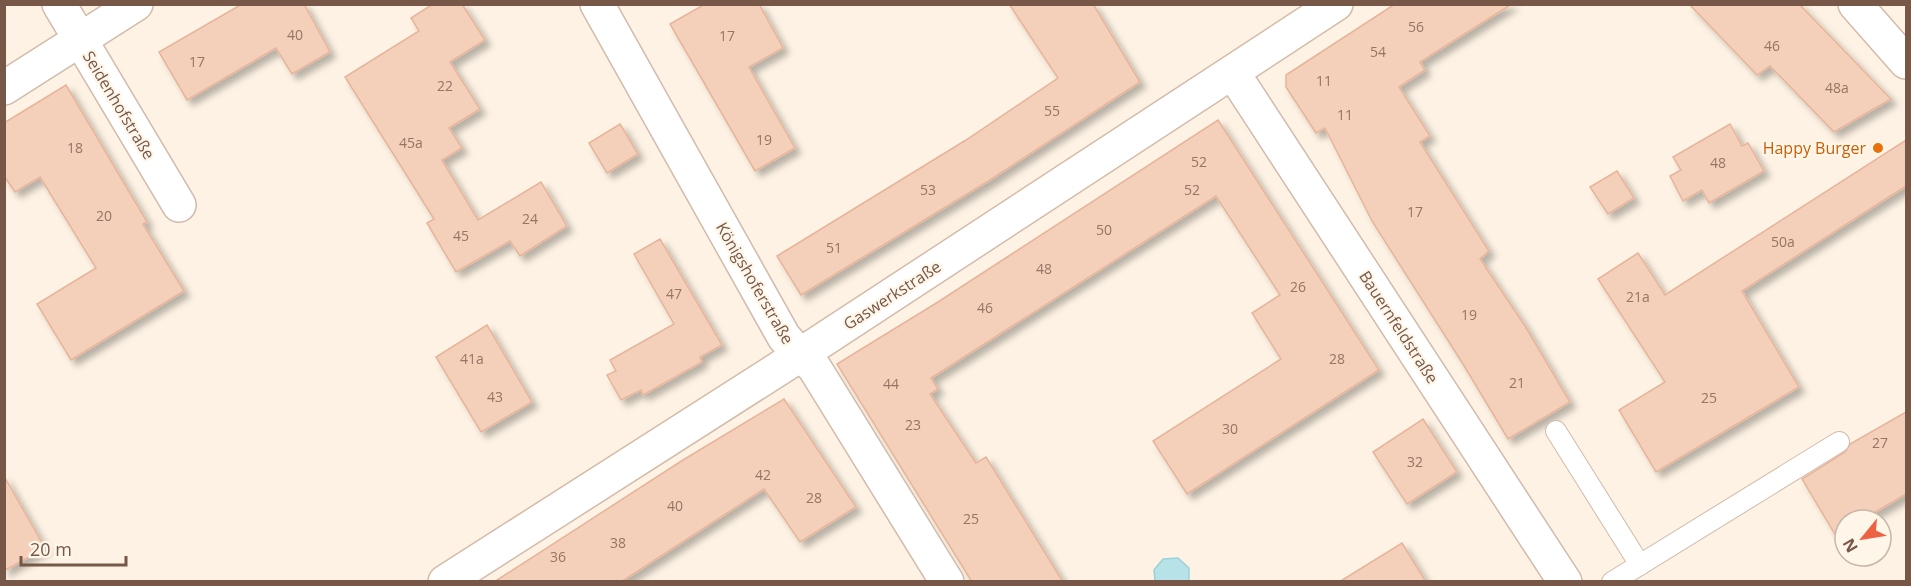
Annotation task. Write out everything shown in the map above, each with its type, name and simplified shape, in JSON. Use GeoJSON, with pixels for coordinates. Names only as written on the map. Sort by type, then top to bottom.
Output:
{"type":"FeatureCollection","features":[{"type":"Feature","properties":{"kind":"street","name":"Seidenhofstraße"},"geometry":{"type":"LineString","coordinates":[[59,4],[179,205]]}},
{"type":"Feature","properties":{"kind":"street"},"geometry":{"type":"LineString","coordinates":[[4,88],[136,4]]}},
{"type":"Feature","properties":{"kind":"street","name":"Königshoferstraße"},"geometry":{"type":"LineString","coordinates":[[597,4],[784,337],[800,356],[814,367],[947,582]]}},
{"type":"Feature","properties":{"kind":"street","name":"Gaswerkstraße"},"geometry":{"type":"LineString","coordinates":[[446,582],[800,356],[1336,4]]}},
{"type":"Feature","properties":{"kind":"street"},"geometry":{"type":"LineString","coordinates":[[1855,4],[1906,62]]}},
{"type":"Feature","properties":{"kind":"street","name":"Bauernfeldstraße"},"geometry":{"type":"LineString","coordinates":[[1233,73],[1565,582]]}},
{"type":"Feature","properties":{"kind":"lane"},"geometry":{"type":"LineString","coordinates":[[1556,431],[1640,565]]}},
{"type":"Feature","properties":{"kind":"lane"},"geometry":{"type":"LineString","coordinates":[[1612,582],[1839,442]]}},
{"type":"Feature","properties":{"kind":"water"},"geometry":{"type":"Polygon","coordinates":[[[1178,558],[1189,568],[1189,581],[1155,581],[1154,570],[1163,559],[1178,558]]]}},
{"type":"Feature","properties":{"kind":"building"},"geometry":{"type":"Polygon","coordinates":[[[242,4],[304,4],[330,52],[292,74],[276,48],[187,100],[159,52],[242,4]]]}},
{"type":"Feature","properties":{"kind":"building"},"geometry":{"type":"Polygon","coordinates":[[[433,4],[462,4],[485,40],[450,62],[480,109],[449,128],[462,148],[442,160],[478,220],[541,182],[567,226],[520,256],[510,241],[456,272],[427,223],[434,219],[345,77],[419,31],[411,18],[433,4]]]}},
{"type":"Feature","properties":{"kind":"building"},"geometry":{"type":"Polygon","coordinates":[[[705,4],[759,4],[783,48],[749,67],[795,148],[755,171],[670,24],[705,4]]]}},
{"type":"Feature","properties":{"kind":"building"},"geometry":{"type":"Polygon","coordinates":[[[1009,4],[1093,4],[1140,82],[990,180],[801,295],[777,256],[966,140],[1058,78],[1009,4]]]}},
{"type":"Feature","properties":{"kind":"building"},"geometry":{"type":"Polygon","coordinates":[[[1395,4],[1512,4],[1420,62],[1425,70],[1399,87],[1430,136],[1420,142],[1489,251],[1480,259],[1525,326],[1570,402],[1508,439],[1372,221],[1325,128],[1316,133],[1286,87],[1286,75],[1395,4]]]}},
{"type":"Feature","properties":{"kind":"building"},"geometry":{"type":"Polygon","coordinates":[[[1689,4],[1799,4],[1891,99],[1834,132],[1770,66],[1757,75],[1689,4]]]}},
{"type":"Feature","properties":{"kind":"building"},"geometry":{"type":"Polygon","coordinates":[[[66,85],[147,222],[143,224],[184,291],[71,360],[37,304],[96,268],[40,177],[15,192],[4,176],[4,123],[66,85]]]}},
{"type":"Feature","properties":{"kind":"building"},"geometry":{"type":"Polygon","coordinates":[[[1218,120],[1379,370],[1187,494],[1153,441],[1281,359],[1252,313],[1280,295],[1216,196],[931,378],[938,389],[930,394],[976,463],[986,457],[1063,582],[972,582],[837,364],[938,302],[1218,120]]]}},
{"type":"Feature","properties":{"kind":"building"},"geometry":{"type":"Polygon","coordinates":[[[620,124],[638,154],[607,173],[589,143],[620,124]]]}},
{"type":"Feature","properties":{"kind":"building"},"geometry":{"type":"Polygon","coordinates":[[[1730,124],[1742,146],[1748,143],[1764,171],[1709,203],[1702,190],[1683,201],[1670,176],[1681,170],[1673,157],[1730,124]]]}},
{"type":"Feature","properties":{"kind":"building"},"geometry":{"type":"Polygon","coordinates":[[[1906,140],[1906,186],[1742,291],[1799,387],[1656,472],[1619,410],[1665,382],[1598,279],[1638,253],[1665,295],[1906,140]]]}},
{"type":"Feature","properties":{"kind":"building"},"geometry":{"type":"Polygon","coordinates":[[[1617,171],[1634,198],[1608,214],[1590,187],[1617,171]]]}},
{"type":"Feature","properties":{"kind":"building"},"geometry":{"type":"Polygon","coordinates":[[[660,239],[722,345],[700,357],[702,362],[643,395],[641,390],[621,400],[607,375],[616,371],[610,360],[674,324],[634,254],[660,239]]]}},
{"type":"Feature","properties":{"kind":"building"},"geometry":{"type":"Polygon","coordinates":[[[487,325],[532,402],[481,432],[436,357],[487,325]]]}},
{"type":"Feature","properties":{"kind":"building"},"geometry":{"type":"Polygon","coordinates":[[[784,399],[856,507],[800,542],[764,489],[621,582],[494,582],[683,460],[784,399]]]}},
{"type":"Feature","properties":{"kind":"building"},"geometry":{"type":"Polygon","coordinates":[[[1906,412],[1906,494],[1882,508],[1833,508],[1833,531],[1802,479],[1845,452],[1850,444],[1906,412]]]}},
{"type":"Feature","properties":{"kind":"building"},"geometry":{"type":"Polygon","coordinates":[[[1423,419],[1457,472],[1407,504],[1373,452],[1423,419]]]}},
{"type":"Feature","properties":{"kind":"building"},"geometry":{"type":"Polygon","coordinates":[[[4,476],[45,548],[4,571],[4,476]]]}},
{"type":"Feature","properties":{"kind":"building"},"geometry":{"type":"Polygon","coordinates":[[[1402,543],[1426,582],[1339,582],[1402,543]]]}},
{"type":"Feature","properties":{"kind":"place","name":"Happy Burger"},"geometry":{"type":"Point","coordinates":[1878,148]}}]}
